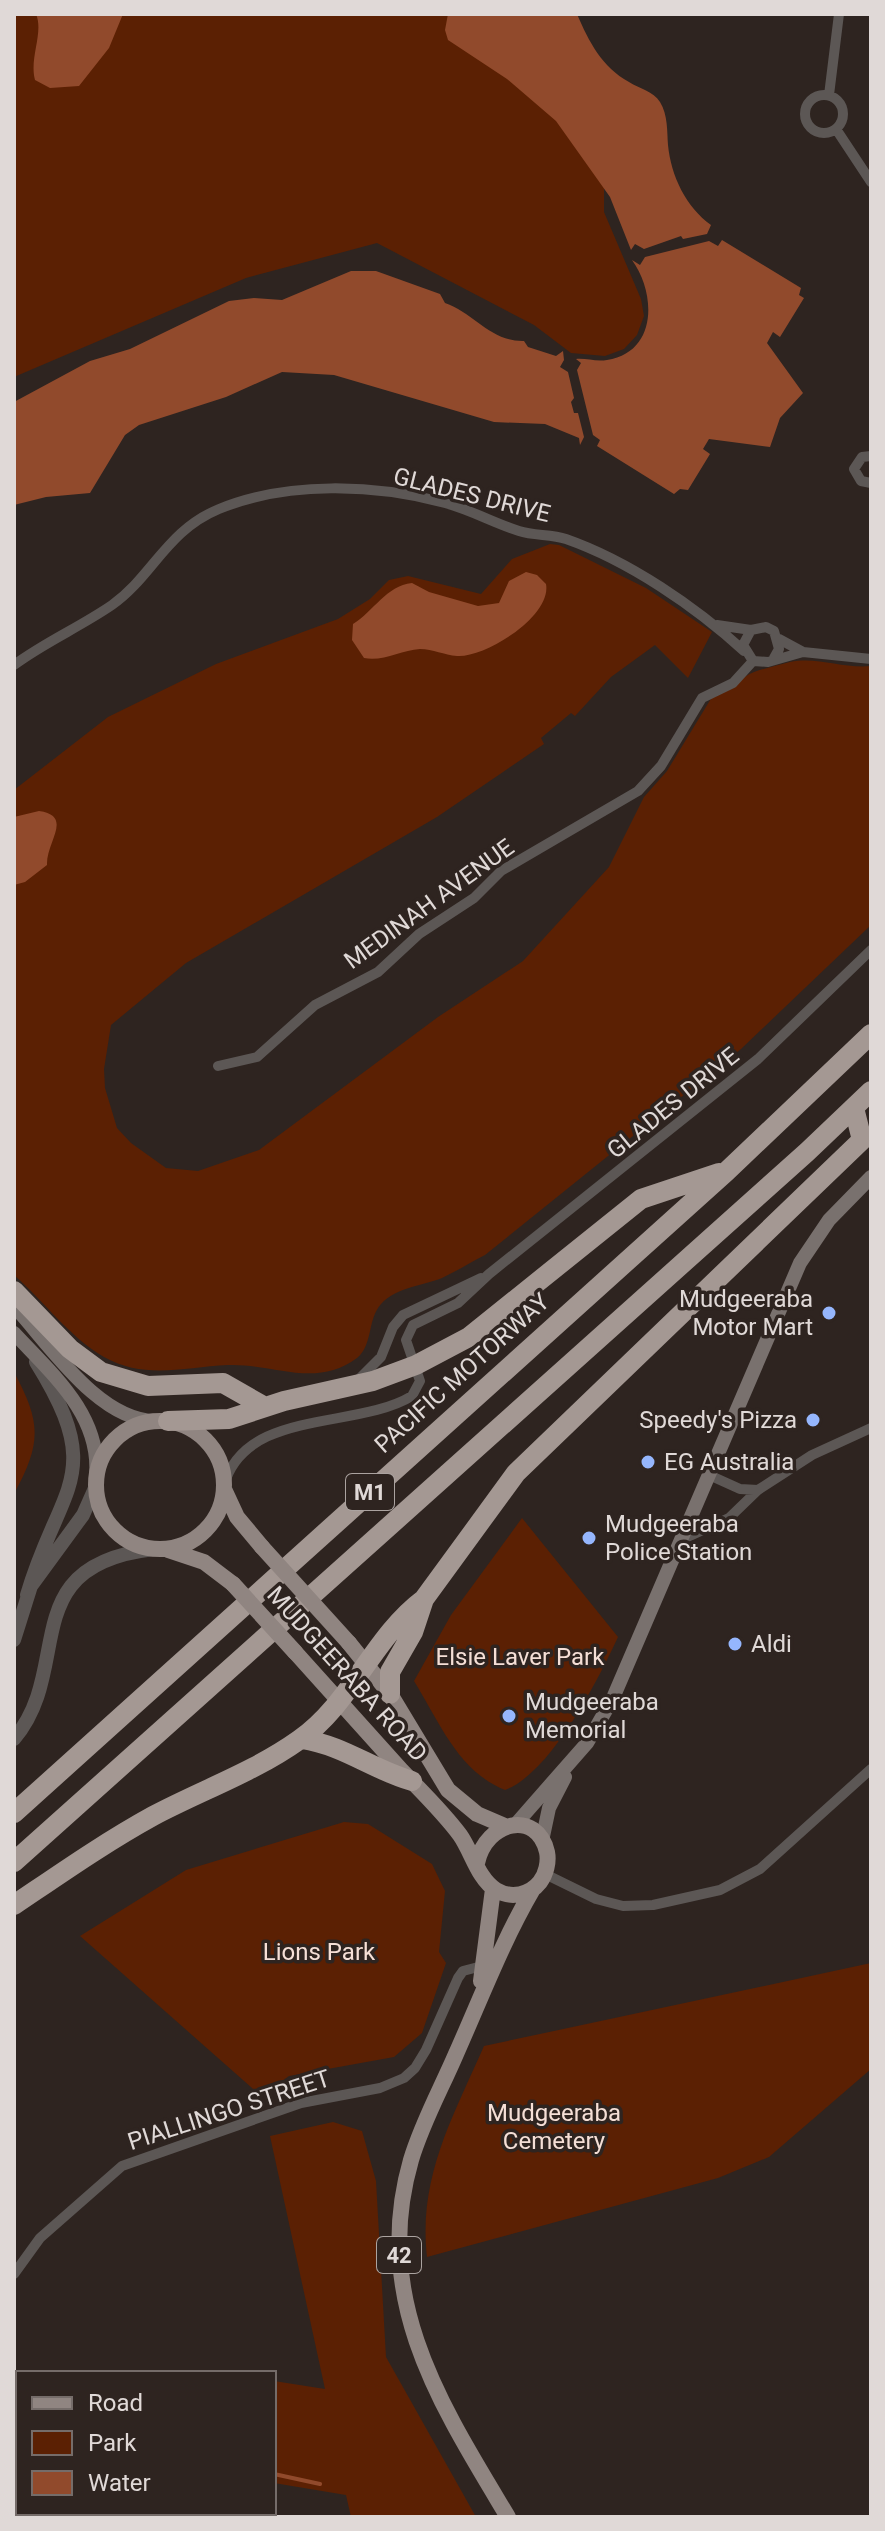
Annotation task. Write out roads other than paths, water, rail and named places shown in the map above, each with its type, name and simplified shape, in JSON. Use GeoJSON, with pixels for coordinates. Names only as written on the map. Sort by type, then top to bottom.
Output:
{"type":"FeatureCollection","features":[{"type":"Feature","properties":{"kind":"highway","name":"PACIFIC MOTORWAY"},"geometry":{"type":"LineString","coordinates":[[14,1813],[727,1171],[871,1034]]}},
{"type":"Feature","properties":{"kind":"highway","name":"M1"},"geometry":{"type":"LineString","coordinates":[[14,1862],[871,1091]]}},
{"type":"Feature","properties":{"kind":"highway"},"geometry":{"type":"LineString","coordinates":[[390,1694],[390,1672],[413,1632],[424,1599],[495,1497],[540,1447],[862,1140],[854,1108]]}},
{"type":"Feature","properties":{"kind":"highway","name":"M1"},"geometry":{"type":"LineString","coordinates":[[162,1421],[224,1420],[346,1388],[416,1365],[469,1337],[641,1199],[727,1171]]}},
{"type":"Feature","properties":{"kind":"highway"},"geometry":{"type":"LineString","coordinates":[[14,1291],[70,1349],[101,1372],[148,1386],[223,1383],[265,1407]]}},
{"type":"Feature","properties":{"kind":"highway"},"geometry":{"type":"LineString","coordinates":[[14,1905],[96,1849],[255,1767],[302,1739],[339,1701],[404,1614],[424,1599]]}},
{"type":"Feature","properties":{"kind":"highway"},"geometry":{"type":"LineString","coordinates":[[302,1739],[332,1744],[392,1775],[412,1781]]}},
{"type":"Feature","properties":{"kind":"main road"},"geometry":{"type":"LineString","coordinates":[[542,1841],[549,1808],[613,1698],[800,1263],[829,1220],[871,1177]]}},
{"type":"Feature","properties":{"kind":"main road"},"geometry":{"type":"LineString","coordinates":[[14,1306],[105,1404],[133,1419],[162,1421],[193,1430],[210,1445],[219,1459],[224,1487],[218,1512],[204,1531],[181,1546],[156,1549],[135,1545],[118,1534],[103,1515],[96,1482],[96,1447],[86,1422],[65,1390],[14,1333]]}},
{"type":"Feature","properties":{"kind":"main road"},"geometry":{"type":"LineString","coordinates":[[96,1482],[105,1450],[117,1437],[135,1426],[162,1421]]}},
{"type":"Feature","properties":{"kind":"main road","name":"MUDGEERABA ROAD"},"geometry":{"type":"LineString","coordinates":[[224,1487],[237,1517],[390,1694],[448,1790],[477,1814],[510,1826]]}},
{"type":"Feature","properties":{"kind":"main road","name":"MUDGEERABA ROAD"},"geometry":{"type":"LineString","coordinates":[[156,1549],[197,1558],[233,1584],[459,1834],[477,1863]]}},
{"type":"Feature","properties":{"kind":"main road"},"geometry":{"type":"LineString","coordinates":[[510,1826],[526,1828],[542,1841],[547,1852],[545,1874],[533,1889],[513,1895],[493,1889],[477,1863],[486,1838],[510,1826],[575,1759]]}},
{"type":"Feature","properties":{"kind":"main road","name":"42"},"geometry":{"type":"LineString","coordinates":[[480,1994],[493,1889]]}},
{"type":"Feature","properties":{"kind":"main road","name":"42"},"geometry":{"type":"LineString","coordinates":[[508,2517],[429,2379],[413,2339],[399,2254],[402,2203],[411,2160],[505,1937],[533,1889]]}},
{"type":"Feature","properties":{"kind":"street"},"geometry":{"type":"LineString","coordinates":[[829,95],[839,39],[839,14]]}},
{"type":"Feature","properties":{"kind":"street"},"geometry":{"type":"LineString","coordinates":[[829,95],[843,109],[842,121],[836,129],[823,133],[813,130],[805,115],[812,99],[829,95]]}},
{"type":"Feature","properties":{"kind":"street"},"geometry":{"type":"LineString","coordinates":[[836,129],[871,182]]}},
{"type":"Feature","properties":{"kind":"street"},"geometry":{"type":"LineString","coordinates":[[871,456],[862,457],[854,469],[861,481],[871,483]]}},
{"type":"Feature","properties":{"kind":"street","name":"GLADES DRIVE"},"geometry":{"type":"LineString","coordinates":[[14,665],[55,636],[110,606],[172,540],[217,510],[253,498],[311,490],[409,495],[469,511],[522,533],[568,540],[641,577],[715,625],[753,661],[768,662],[803,652],[871,659]]}},
{"type":"Feature","properties":{"kind":"street","name":"GLADES DRIVE"},"geometry":{"type":"LineString","coordinates":[[715,625],[751,630],[766,627],[779,639],[803,652]]}},
{"type":"Feature","properties":{"kind":"street"},"geometry":{"type":"LineString","coordinates":[[744,651],[744,639],[751,630]]}},
{"type":"Feature","properties":{"kind":"street"},"geometry":{"type":"LineString","coordinates":[[774,658],[779,649],[779,639]]}},
{"type":"Feature","properties":{"kind":"street","name":"MEDINAH AVENUE"},"geometry":{"type":"LineString","coordinates":[[218,1066],[257,1057],[315,1005],[378,972],[419,934],[474,898],[501,871],[638,791],[661,766],[702,698],[711,690],[733,683],[753,661]]}},
{"type":"Feature","properties":{"kind":"street","name":"GLADES DRIVE"},"geometry":{"type":"LineString","coordinates":[[416,1365],[407,1344],[409,1329],[458,1303],[489,1274],[758,1059],[871,950]]}},
{"type":"Feature","properties":{"kind":"street","name":"GLADES DRIVE"},"geometry":{"type":"LineString","coordinates":[[346,1388],[380,1360],[393,1327],[403,1315],[489,1274]]}},
{"type":"Feature","properties":{"kind":"street"},"geometry":{"type":"LineString","coordinates":[[14,1640],[42,1549],[68,1496],[74,1457],[67,1416],[25,1344]]}},
{"type":"Feature","properties":{"kind":"street"},"geometry":{"type":"LineString","coordinates":[[224,1487],[241,1455],[268,1437],[410,1398],[420,1383],[416,1365]]}},
{"type":"Feature","properties":{"kind":"street"},"geometry":{"type":"LineString","coordinates":[[681,1540],[729,1518],[758,1490],[812,1455],[871,1428]]}},
{"type":"Feature","properties":{"kind":"street"},"geometry":{"type":"LineString","coordinates":[[709,1475],[740,1489],[758,1490]]}},
{"type":"Feature","properties":{"kind":"street"},"geometry":{"type":"LineString","coordinates":[[27,1595],[83,1515],[96,1482]]}},
{"type":"Feature","properties":{"kind":"street"},"geometry":{"type":"LineString","coordinates":[[14,1739],[32,1713],[51,1624],[65,1595],[102,1562],[156,1549]]}},
{"type":"Feature","properties":{"kind":"street"},"geometry":{"type":"LineString","coordinates":[[545,1874],[596,1899],[623,1906],[662,1904],[720,1890],[760,1869],[871,1769]]}},
{"type":"Feature","properties":{"kind":"street","name":"PIALLINGO STREET"},"geometry":{"type":"LineString","coordinates":[[14,2274],[40,2238],[122,2166],[301,2103],[380,2088],[404,2078],[415,2068],[426,2050],[458,1978],[463,1971],[482,1966]]}},
{"type":"Feature","properties":{"kind":"water"},"geometry":{"type":"Polygon","coordinates":[[[36,14],[123,14],[109,48],[79,86],[50,88],[35,80],[36,14]]]}},
{"type":"Feature","properties":{"kind":"water"},"geometry":{"type":"Polygon","coordinates":[[[448,14],[577,14],[592,44],[611,69],[657,98],[663,107],[676,179],[687,200],[711,225],[707,234],[683,239],[681,236],[644,249],[635,244],[631,250],[610,197],[556,121],[507,79],[448,40],[445,30],[448,14]]]}},
{"type":"Feature","properties":{"kind":"water"},"geometry":{"type":"Polygon","coordinates":[[[722,240],[801,288],[799,295],[804,298],[780,337],[773,332],[767,343],[803,393],[780,418],[770,447],[709,439],[703,449],[710,454],[688,490],[680,489],[674,494],[597,446],[600,440],[593,435],[577,370],[581,363],[576,359],[607,360],[624,355],[636,346],[644,334],[648,304],[640,273],[632,260],[640,265],[645,257],[709,241],[718,246],[722,240]]]}},
{"type":"Feature","properties":{"kind":"water"},"geometry":{"type":"Polygon","coordinates":[[[351,271],[376,271],[440,294],[445,303],[502,337],[524,341],[528,347],[556,356],[563,351],[564,360],[560,367],[568,372],[574,398],[571,402],[574,413],[578,413],[584,437],[580,445],[579,438],[545,424],[494,422],[334,375],[282,372],[226,397],[139,425],[125,435],[90,493],[46,497],[14,505],[14,402],[90,361],[130,349],[229,301],[254,298],[282,300],[351,271]]]}},
{"type":"Feature","properties":{"kind":"water"},"geometry":{"type":"Polygon","coordinates":[[[526,572],[537,575],[546,584],[539,609],[514,633],[484,650],[457,656],[420,649],[371,659],[364,658],[352,640],[353,624],[387,594],[403,585],[412,583],[429,592],[478,606],[499,603],[509,581],[526,572]]]}},
{"type":"Feature","properties":{"kind":"water"},"geometry":{"type":"Polygon","coordinates":[[[39,811],[55,818],[57,824],[47,865],[25,882],[14,885],[14,817],[39,811]]]}},
{"type":"Feature","properties":{"kind":"waterway"},"geometry":{"type":"LineString","coordinates":[[276,2474],[320,2484]]}},
{"type":"Feature","properties":{"kind":"place","name":"Mudgeeraba Motor Mart"},"geometry":{"type":"Point","coordinates":[829,1313]}},
{"type":"Feature","properties":{"kind":"place","name":"Speedy's Pizza"},"geometry":{"type":"Point","coordinates":[813,1420]}},
{"type":"Feature","properties":{"kind":"place","name":"EG Australia"},"geometry":{"type":"Point","coordinates":[648,1462]}},
{"type":"Feature","properties":{"kind":"place","name":"Mudgeeraba Police Station"},"geometry":{"type":"Point","coordinates":[589,1538]}},
{"type":"Feature","properties":{"kind":"place","name":"Aldi"},"geometry":{"type":"Point","coordinates":[735,1644]}},
{"type":"Feature","properties":{"kind":"place","name":"Mudgeeraba Memorial"},"geometry":{"type":"Point","coordinates":[509,1716]}},
{"type":"Feature","properties":{"kind":"park label","name":"Elsie Laver Park"},"geometry":{"type":"Point","coordinates":[520,1657]}},
{"type":"Feature","properties":{"kind":"park label","name":"Lions Park"},"geometry":{"type":"Point","coordinates":[319,1952]}},
{"type":"Feature","properties":{"kind":"park label","name":"Mudgeeraba Cemetery"},"geometry":{"type":"Point","coordinates":[554,2127]}}]}
